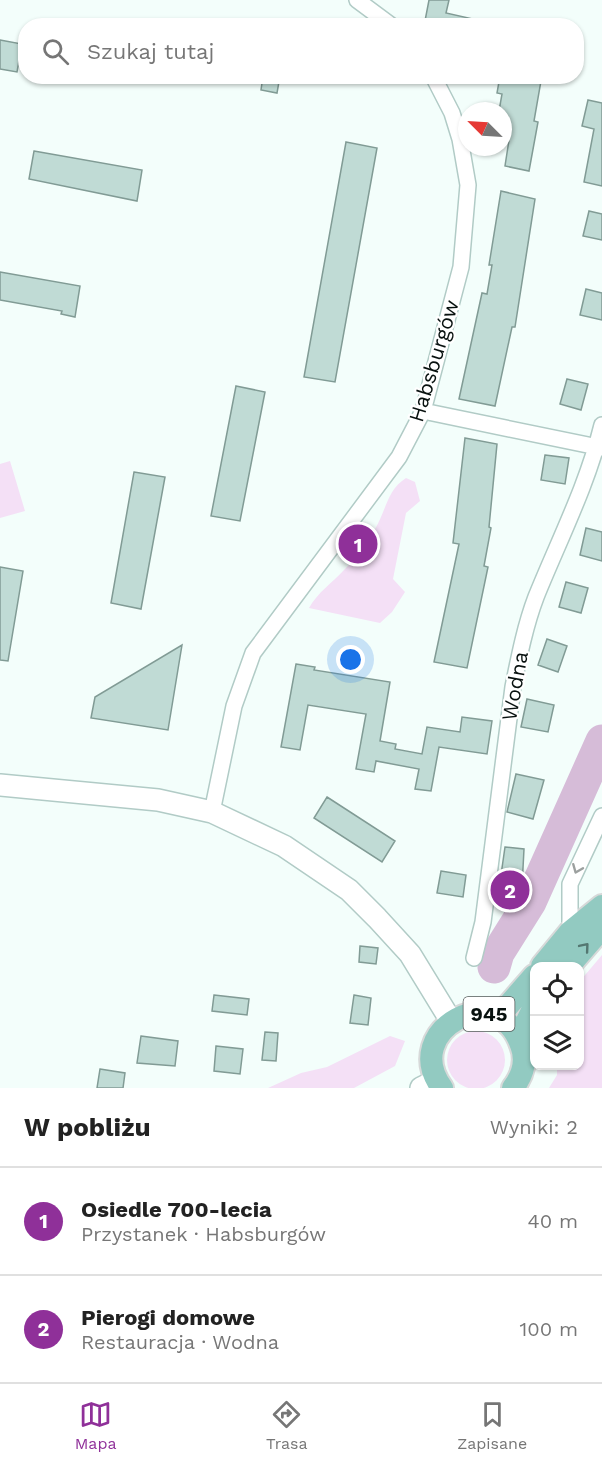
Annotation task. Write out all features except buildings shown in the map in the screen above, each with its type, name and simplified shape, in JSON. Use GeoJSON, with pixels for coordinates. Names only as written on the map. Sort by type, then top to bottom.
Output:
{"type":"FeatureCollection","features":[{"type":"Feature","properties":{"kind":"main road"},"geometry":{"type":"LineString","coordinates":[[545,962],[570,932],[602,906]]}},
{"type":"Feature","properties":{"kind":"main road"},"geometry":{"type":"LineString","coordinates":[[572,962],[602,928]]}},
{"type":"Feature","properties":{"kind":"main road","name":"945"},"geometry":{"type":"LineString","coordinates":[[492,1015],[507,1007],[530,981]]}},
{"type":"Feature","properties":{"kind":"main road","name":"945"},"geometry":{"type":"LineString","coordinates":[[433,1085],[433,1048],[442,1030],[451,1021],[478,1012],[492,1015],[512,1028],[519,1037],[524,1051],[524,1066],[513,1088]]}},
{"type":"Feature","properties":{"kind":"main road","name":"945"},"geometry":{"type":"LineString","coordinates":[[519,1037],[530,1015]]}},
{"type":"Feature","properties":{"kind":"street"},"geometry":{"type":"LineString","coordinates":[[357,0],[381,18]]}},
{"type":"Feature","properties":{"kind":"street","name":"Habsburgów"},"geometry":{"type":"LineString","coordinates":[[212,812],[234,706],[253,653],[399,457],[423,411],[460,267],[468,194],[460,139],[452,113],[437,84]]}},
{"type":"Feature","properties":{"kind":"street"},"geometry":{"type":"LineString","coordinates":[[423,411],[599,448]]}},
{"type":"Feature","properties":{"kind":"street","name":"Wodna"},"geometry":{"type":"LineString","coordinates":[[474,958],[483,922],[513,687],[521,648],[535,599],[599,448],[602,425]]}},
{"type":"Feature","properties":{"kind":"street"},"geometry":{"type":"LineString","coordinates":[[0,785],[158,800],[212,812],[284,846],[349,891],[410,954],[451,1021]]}},
{"type":"Feature","properties":{"kind":"street"},"geometry":{"type":"LineString","coordinates":[[570,932],[570,884],[602,816]]}},
{"type":"Feature","properties":{"kind":"shaded area"},"geometry":{"type":"Polygon","coordinates":[[[10,461],[25,511],[0,518],[0,464],[10,461]]]}},
{"type":"Feature","properties":{"kind":"shaded area"},"geometry":{"type":"Polygon","coordinates":[[[406,478],[415,482],[420,501],[406,513],[393,579],[405,592],[392,612],[380,623],[309,608],[321,592],[361,551],[379,522],[395,488],[406,478]]]}},
{"type":"Feature","properties":{"kind":"shaded area"},"geometry":{"type":"Polygon","coordinates":[[[602,955],[602,1088],[549,1088],[557,1075],[557,1070],[584,1070],[584,976],[602,955]]]}},
{"type":"Feature","properties":{"kind":"shaded area"},"geometry":{"type":"Polygon","coordinates":[[[470,1031],[482,1031],[497,1039],[505,1054],[505,1066],[497,1081],[484,1088],[465,1087],[455,1081],[447,1066],[447,1054],[455,1039],[470,1031]]]}},
{"type":"Feature","properties":{"kind":"shaded area"},"geometry":{"type":"Polygon","coordinates":[[[390,1036],[405,1041],[395,1066],[354,1088],[268,1088],[301,1073],[327,1067],[390,1036]]]}},
{"type":"Feature","properties":{"kind":"waterway"},"geometry":{"type":"LineString","coordinates":[[494,967],[498,953],[530,902],[602,741]]}},
{"type":"Feature","properties":{"kind":"place","name":"Osiedle 700-lecia"},"geometry":{"type":"Point","coordinates":[358,544]}},
{"type":"Feature","properties":{"kind":"place","name":"Pierogi domowe"},"geometry":{"type":"Point","coordinates":[510,890]}}]}
